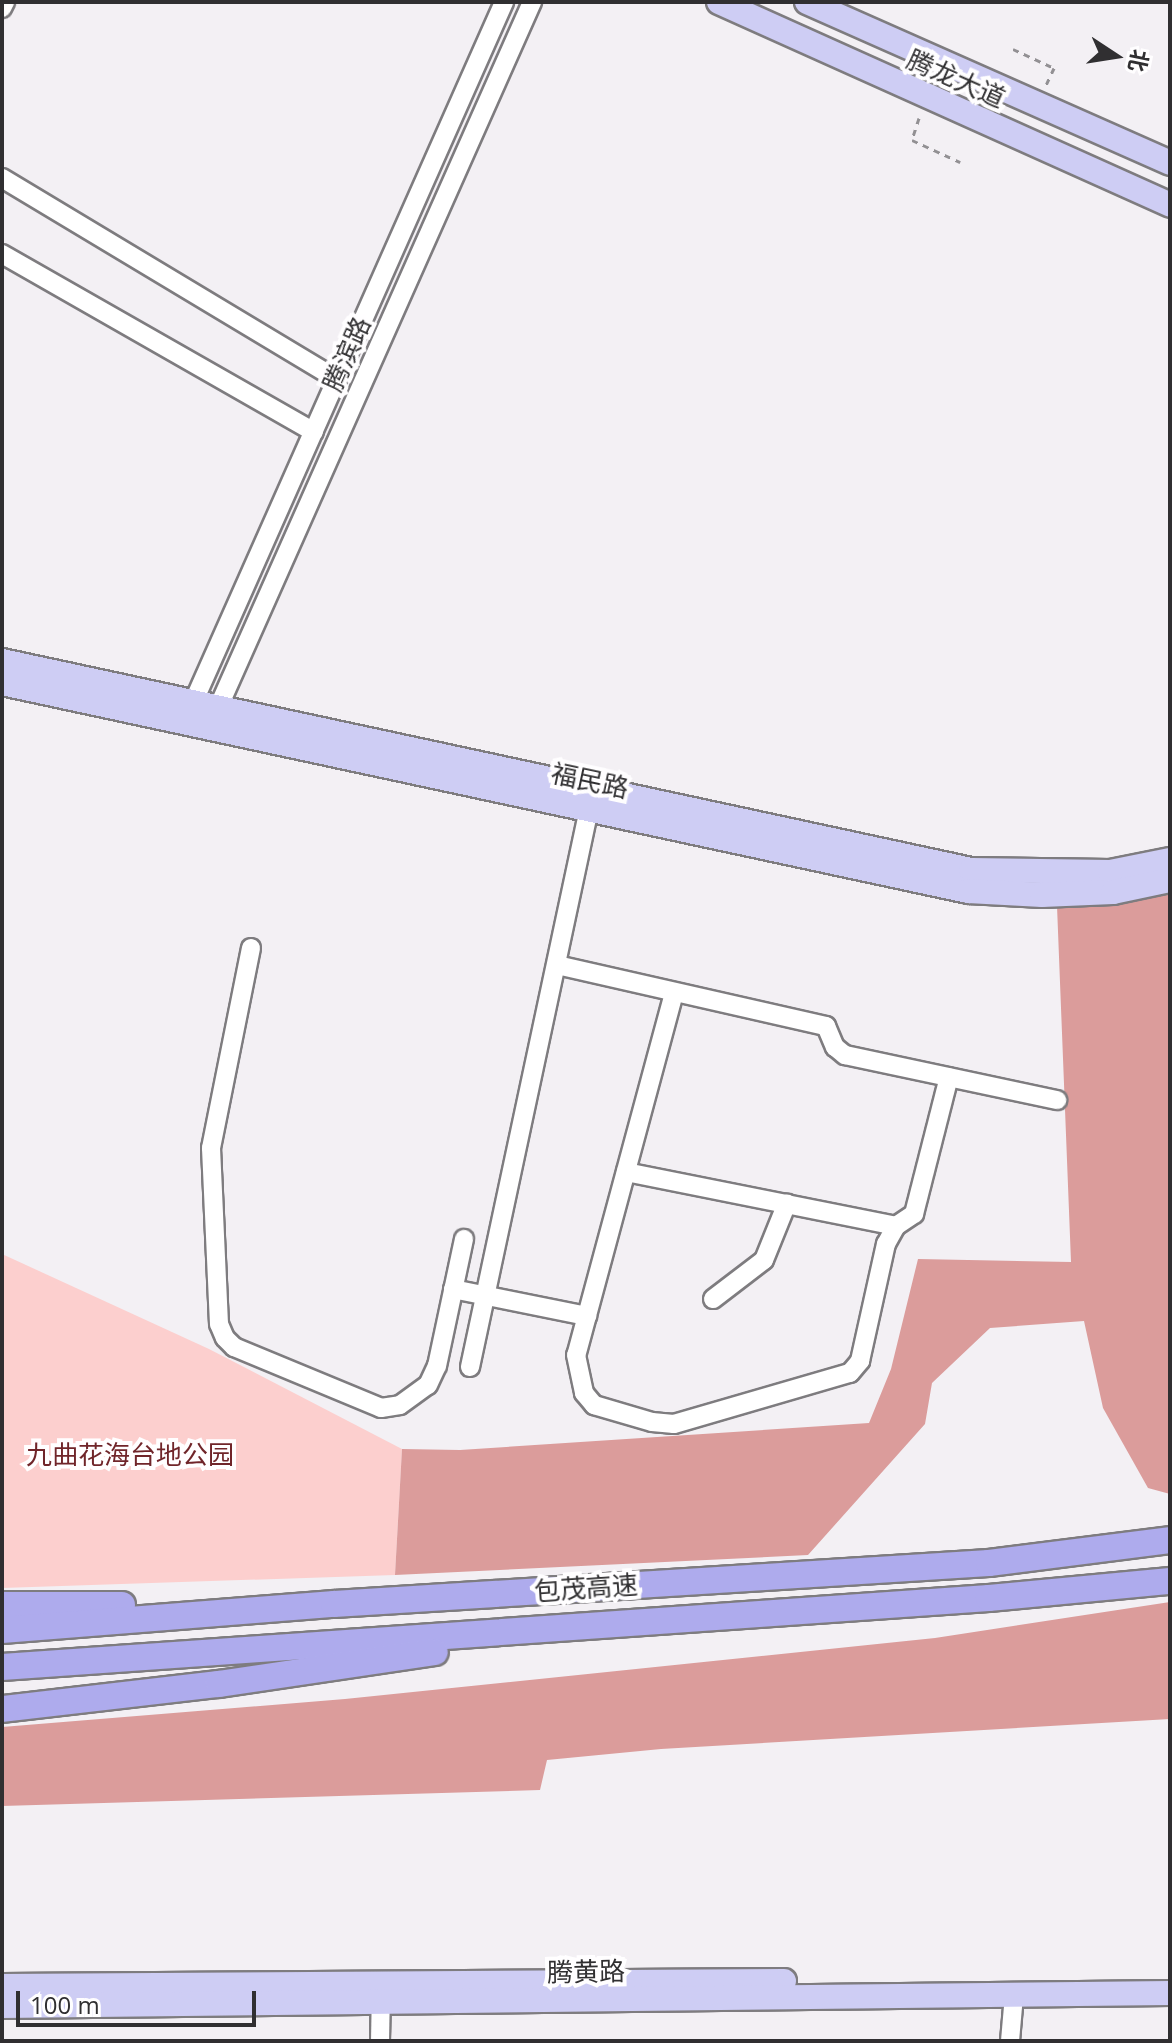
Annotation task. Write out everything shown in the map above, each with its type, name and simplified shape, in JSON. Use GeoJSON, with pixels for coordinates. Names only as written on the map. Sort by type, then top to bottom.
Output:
{"type":"FeatureCollection","features":[{"type":"Feature","properties":{"kind":"highway","name":"包茂高速"},"geometry":{"type":"LineString","coordinates":[[2,1630],[334,1604],[989,1563],[1170,1540]]}},
{"type":"Feature","properties":{"kind":"highway","name":"包茂高速"},"geometry":{"type":"LineString","coordinates":[[2,1667],[973,1599],[1170,1581]]}},
{"type":"Feature","properties":{"kind":"highway"},"geometry":{"type":"LineString","coordinates":[[2,1605],[334,1604]]}},
{"type":"Feature","properties":{"kind":"highway"},"geometry":{"type":"LineString","coordinates":[[2,1709],[219,1684],[616,1623]]}},
{"type":"Feature","properties":{"kind":"main road","name":"腾龙大道"},"geometry":{"type":"LineString","coordinates":[[719,2],[1170,205]]}},
{"type":"Feature","properties":{"kind":"main road","name":"腾龙大道"},"geometry":{"type":"LineString","coordinates":[[807,2],[1170,163]]}},
{"type":"Feature","properties":{"kind":"main road","name":"福民路"},"geometry":{"type":"LineString","coordinates":[[2,661],[189,712]]}},
{"type":"Feature","properties":{"kind":"main road","name":"福民路"},"geometry":{"type":"LineString","coordinates":[[2,683],[214,717],[591,799],[968,891],[1042,895],[1113,892],[1170,880]]}},
{"type":"Feature","properties":{"kind":"main road","name":"福民路"},"geometry":{"type":"LineString","coordinates":[[591,799],[971,870],[1110,872],[1170,860]]}},
{"type":"Feature","properties":{"kind":"main road","name":"腾黄路"},"geometry":{"type":"LineString","coordinates":[[2,2006],[381,1993],[1170,1978]]}},
{"type":"Feature","properties":{"kind":"main road","name":"腾黄路"},"geometry":{"type":"LineString","coordinates":[[2,1986],[381,1993],[1170,1993]]}},
{"type":"Feature","properties":{"kind":"street"},"geometry":{"type":"LineString","coordinates":[[2,8],[5,2]]}},
{"type":"Feature","properties":{"kind":"street","name":"腾滨路"},"geometry":{"type":"LineString","coordinates":[[189,712],[504,2]]}},
{"type":"Feature","properties":{"kind":"street","name":"腾滨路"},"geometry":{"type":"LineString","coordinates":[[214,717],[532,2]]}},
{"type":"Feature","properties":{"kind":"street"},"geometry":{"type":"LineString","coordinates":[[2,178],[337,379]]}},
{"type":"Feature","properties":{"kind":"street"},"geometry":{"type":"LineString","coordinates":[[2,254],[314,432]]}},
{"type":"Feature","properties":{"kind":"street"},"geometry":{"type":"LineString","coordinates":[[470,1367],[591,799]]}},
{"type":"Feature","properties":{"kind":"street"},"geometry":{"type":"LineString","coordinates":[[251,948],[211,1148],[219,1324],[225,1338],[234,1347],[381,1408],[400,1405],[428,1385],[437,1366],[464,1239]]}},
{"type":"Feature","properties":{"kind":"street"},"geometry":{"type":"LineString","coordinates":[[557,965],[826,1026],[835,1047],[845,1055],[1057,1100]]}},
{"type":"Feature","properties":{"kind":"street"},"geometry":{"type":"LineString","coordinates":[[674,993],[576,1355],[584,1393],[594,1405],[652,1422],[674,1424],[850,1373],[860,1361],[886,1244],[896,1226],[914,1214],[949,1077]]}},
{"type":"Feature","properties":{"kind":"street"},"geometry":{"type":"LineString","coordinates":[[626,1172],[896,1226]]}},
{"type":"Feature","properties":{"kind":"street"},"geometry":{"type":"LineString","coordinates":[[713,1299],[764,1260],[787,1203]]}},
{"type":"Feature","properties":{"kind":"street"},"geometry":{"type":"LineString","coordinates":[[453,1289],[587,1316]]}},
{"type":"Feature","properties":{"kind":"street"},"geometry":{"type":"LineString","coordinates":[[380,2041],[381,1993]]}},
{"type":"Feature","properties":{"kind":"street"},"geometry":{"type":"LineString","coordinates":[[1010,2041],[1014,1995]]}},
{"type":"Feature","properties":{"kind":"path"},"geometry":{"type":"LineString","coordinates":[[1013,49],[1054,68],[1045,89]]}},
{"type":"Feature","properties":{"kind":"path"},"geometry":{"type":"LineString","coordinates":[[919,118],[912,140],[960,162]]}},
{"type":"Feature","properties":{"kind":"green space","name":"九曲花海台地公园"},"geometry":{"type":"Polygon","coordinates":[[[2,1254],[209,1349],[402,1449],[395,1575],[2,1588],[2,1254]]]}},
{"type":"Feature","properties":{"kind":"shaded area"},"geometry":{"type":"Polygon","coordinates":[[[1170,893],[1170,1494],[1148,1488],[1103,1408],[1084,1321],[990,1328],[932,1383],[925,1424],[808,1555],[395,1575],[402,1449],[460,1450],[869,1423],[891,1369],[918,1259],[1071,1262],[1057,906],[1116,904],[1170,893]]]}},
{"type":"Feature","properties":{"kind":"shaded area"},"geometry":{"type":"Polygon","coordinates":[[[1170,1602],[1170,1719],[661,1749],[547,1760],[540,1790],[2,1806],[2,1727],[345,1699],[935,1638],[1170,1602]]]}}]}
